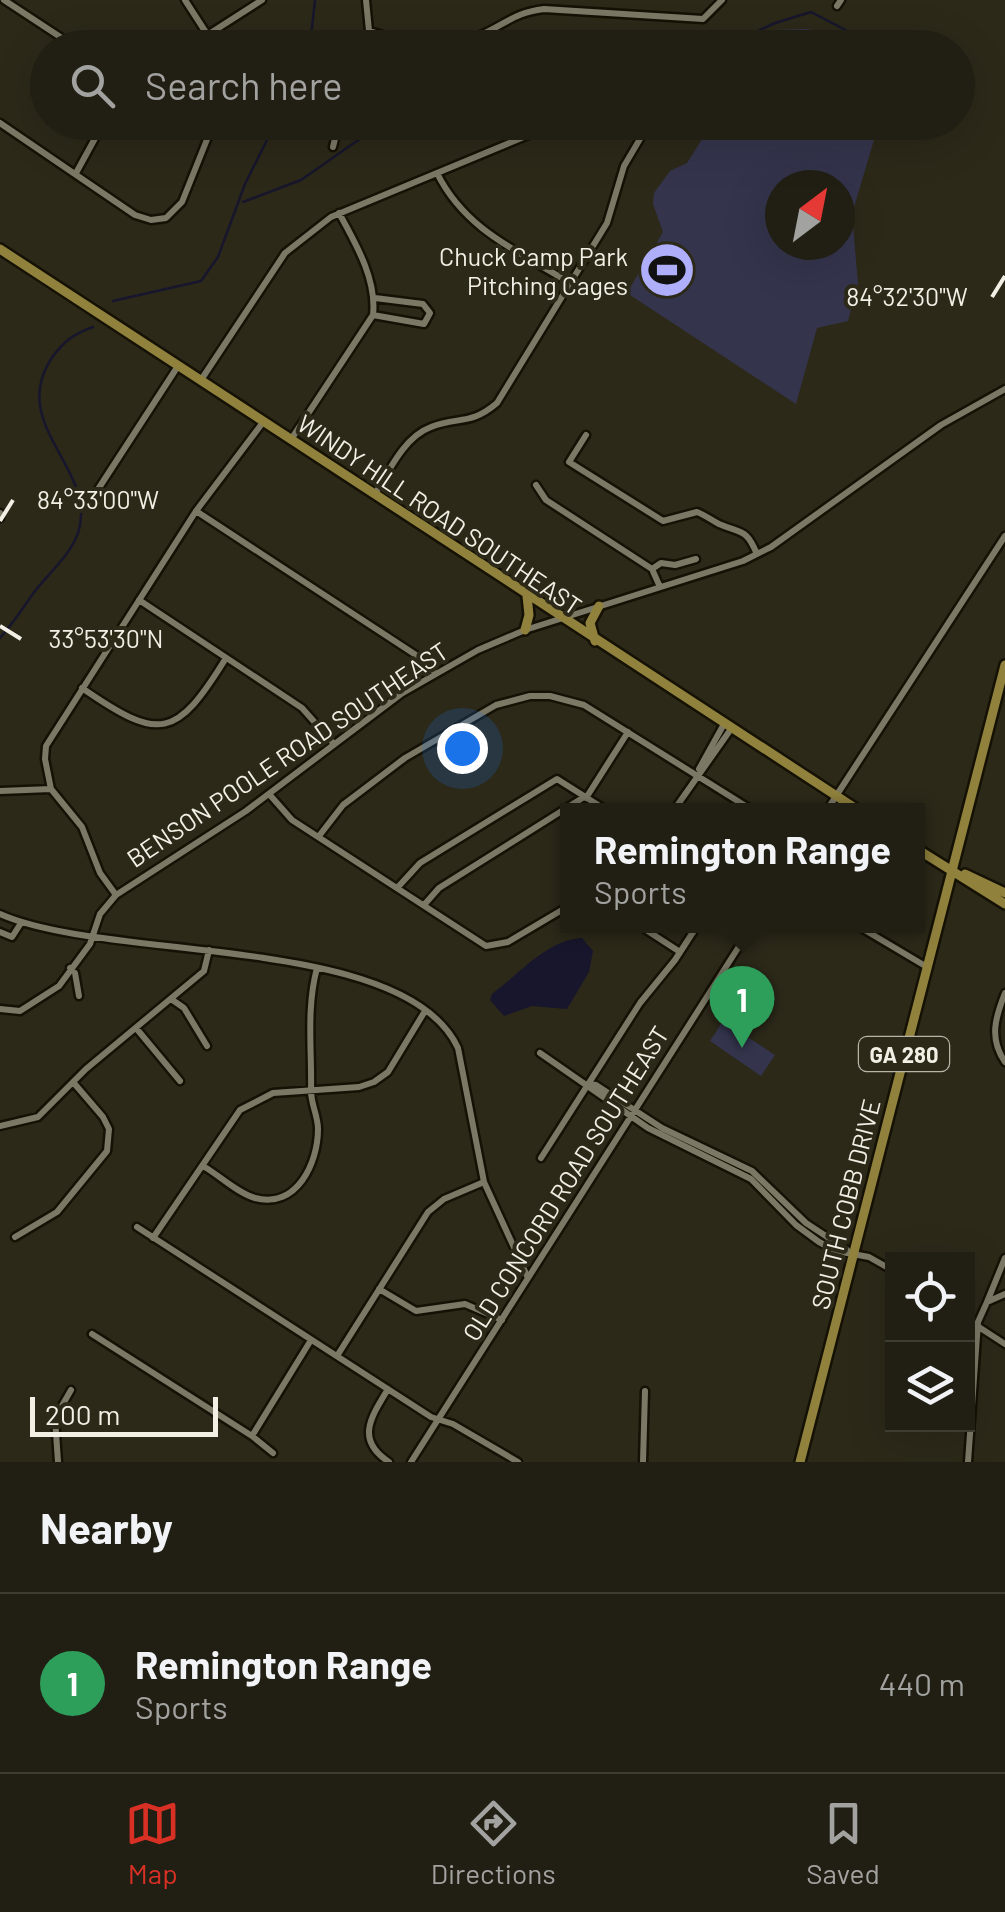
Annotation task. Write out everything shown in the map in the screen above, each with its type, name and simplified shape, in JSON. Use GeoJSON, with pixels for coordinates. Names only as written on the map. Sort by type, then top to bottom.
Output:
{"type":"FeatureCollection","features":[{"type":"Feature","properties":{"kind":"main road","name":"WINDY HILL ROAD SOUTHEAST"},"geometry":{"type":"LineString","coordinates":[[0,250],[847,803]]}},
{"type":"Feature","properties":{"kind":"main road"},"geometry":{"type":"LineString","coordinates":[[525,630],[529,616],[527,596]]}},
{"type":"Feature","properties":{"kind":"main road"},"geometry":{"type":"LineString","coordinates":[[595,641],[590,622],[598,606]]}},
{"type":"Feature","properties":{"kind":"main road","name":"SOUTH COBB DRIVE"},"geometry":{"type":"LineString","coordinates":[[800,1462],[1005,665]]}},
{"type":"Feature","properties":{"kind":"main road"},"geometry":{"type":"LineString","coordinates":[[925,854],[1005,904]]}},
{"type":"Feature","properties":{"kind":"main road"},"geometry":{"type":"LineString","coordinates":[[952,870],[1005,893]]}},
{"type":"Feature","properties":{"kind":"street"},"geometry":{"type":"LineString","coordinates":[[4,0],[49,30]]}},
{"type":"Feature","properties":{"kind":"street"},"geometry":{"type":"LineString","coordinates":[[184,0],[205,30]]}},
{"type":"Feature","properties":{"kind":"street"},"geometry":{"type":"LineString","coordinates":[[214,30],[262,0]]}},
{"type":"Feature","properties":{"kind":"street"},"geometry":{"type":"LineString","coordinates":[[366,0],[370,30]]}},
{"type":"Feature","properties":{"kind":"street"},"geometry":{"type":"LineString","coordinates":[[513,0],[518,13]]}},
{"type":"Feature","properties":{"kind":"street"},"geometry":{"type":"LineString","coordinates":[[592,0],[592,12]]}},
{"type":"Feature","properties":{"kind":"street"},"geometry":{"type":"LineString","coordinates":[[491,30],[518,13],[544,10],[704,20],[722,0]]}},
{"type":"Feature","properties":{"kind":"street"},"geometry":{"type":"LineString","coordinates":[[0,123],[135,214],[151,220],[166,218],[182,202],[207,140]]}},
{"type":"Feature","properties":{"kind":"street"},"geometry":{"type":"LineString","coordinates":[[76,173],[94,140]]}},
{"type":"Feature","properties":{"kind":"street"},"geometry":{"type":"LineString","coordinates":[[333,147],[335,140]]}},
{"type":"Feature","properties":{"kind":"street"},"geometry":{"type":"LineString","coordinates":[[201,380],[285,254],[339,213],[517,140]]}},
{"type":"Feature","properties":{"kind":"street"},"geometry":{"type":"LineString","coordinates":[[375,494],[407,444],[424,430],[470,420],[497,403],[607,223],[624,166],[640,140]]}},
{"type":"Feature","properties":{"kind":"street"},"geometry":{"type":"LineString","coordinates":[[437,173],[459,211],[570,283]]}},
{"type":"Feature","properties":{"kind":"street"},"geometry":{"type":"LineString","coordinates":[[292,438],[373,315],[375,298],[358,247],[339,213]]}},
{"type":"Feature","properties":{"kind":"street"},"geometry":{"type":"LineString","coordinates":[[373,315],[424,324],[430,314],[423,304],[375,298]]}},
{"type":"Feature","properties":{"kind":"street"},"geometry":{"type":"LineString","coordinates":[[93,497],[179,365]]}},
{"type":"Feature","properties":{"kind":"street","name":"BENSON POOLE ROAD SOUTHEAST"},"geometry":{"type":"LineString","coordinates":[[0,1009],[20,1010],[59,986],[92,938],[100,914],[116,895],[268,794],[435,673],[525,630],[757,554],[795,533],[941,424],[1005,389]]}},
{"type":"Feature","properties":{"kind":"street"},"geometry":{"type":"LineString","coordinates":[[116,895],[100,872],[82,827],[51,789],[46,746],[196,511],[264,420]]}},
{"type":"Feature","properties":{"kind":"street"},"geometry":{"type":"LineString","coordinates":[[586,436],[570,462],[665,522],[696,512],[738,529],[757,554]]}},
{"type":"Feature","properties":{"kind":"street"},"geometry":{"type":"LineString","coordinates":[[536,485],[546,500],[652,569],[660,587]]}},
{"type":"Feature","properties":{"kind":"street"},"geometry":{"type":"LineString","coordinates":[[196,511],[422,658],[435,673]]}},
{"type":"Feature","properties":{"kind":"street"},"geometry":{"type":"LineString","coordinates":[[832,803],[1005,536]]}},
{"type":"Feature","properties":{"kind":"street"},"geometry":{"type":"LineString","coordinates":[[652,569],[661,563],[675,565],[696,559]]}},
{"type":"Feature","properties":{"kind":"street"},"geometry":{"type":"LineString","coordinates":[[138,600],[308,712],[334,744]]}},
{"type":"Feature","properties":{"kind":"street"},"geometry":{"type":"LineString","coordinates":[[82,688],[128,719],[156,724],[183,715],[197,703],[226,658]]}},
{"type":"Feature","properties":{"kind":"street"},"geometry":{"type":"LineString","coordinates":[[319,836],[343,805],[405,758],[502,702],[530,696],[561,698],[584,705],[741,803]]}},
{"type":"Feature","properties":{"kind":"street"},"geometry":{"type":"LineString","coordinates":[[679,803],[702,760],[728,727]]}},
{"type":"Feature","properties":{"kind":"street"},"geometry":{"type":"LineString","coordinates":[[575,803],[585,797],[628,732]]}},
{"type":"Feature","properties":{"kind":"street"},"geometry":{"type":"LineString","coordinates":[[398,887],[420,863],[557,779],[595,803]]}},
{"type":"Feature","properties":{"kind":"street"},"geometry":{"type":"LineString","coordinates":[[0,791],[51,789]]}},
{"type":"Feature","properties":{"kind":"street"},"geometry":{"type":"LineString","coordinates":[[268,794],[288,816],[480,944],[494,947],[508,942],[560,910]]}},
{"type":"Feature","properties":{"kind":"street"},"geometry":{"type":"LineString","coordinates":[[424,905],[438,888],[560,812]]}},
{"type":"Feature","properties":{"kind":"street"},"geometry":{"type":"LineString","coordinates":[[0,914],[52,932],[273,958],[317,968],[398,994],[426,1011],[448,1030],[458,1048],[484,1182],[528,1278]]}},
{"type":"Feature","properties":{"kind":"street"},"geometry":{"type":"LineString","coordinates":[[0,932],[12,938],[21,923]]}},
{"type":"Feature","properties":{"kind":"street"},"geometry":{"type":"LineString","coordinates":[[651,933],[680,952]]}},
{"type":"Feature","properties":{"kind":"street"},"geometry":{"type":"LineString","coordinates":[[541,1158],[640,1004],[692,933]]}},
{"type":"Feature","properties":{"kind":"street","name":"OLD CONCORD ROAD SOUTHEAST"},"geometry":{"type":"LineString","coordinates":[[411,1462],[748,933]]}},
{"type":"Feature","properties":{"kind":"street"},"geometry":{"type":"LineString","coordinates":[[870,933],[927,967]]}},
{"type":"Feature","properties":{"kind":"street"},"geometry":{"type":"LineString","coordinates":[[0,1126],[38,1117],[73,1082],[204,972],[209,950]]}},
{"type":"Feature","properties":{"kind":"street"},"geometry":{"type":"LineString","coordinates":[[70,968],[75,973],[79,996]]}},
{"type":"Feature","properties":{"kind":"street"},"geometry":{"type":"LineString","coordinates":[[202,1166],[251,1196],[270,1199],[290,1193],[303,1180],[315,1154],[318,1127],[310,1096],[310,995],[317,968]]}},
{"type":"Feature","properties":{"kind":"street"},"geometry":{"type":"LineString","coordinates":[[1005,993],[994,1036],[1005,1062]]}},
{"type":"Feature","properties":{"kind":"street"},"geometry":{"type":"LineString","coordinates":[[171,999],[184,1008],[207,1046]]}},
{"type":"Feature","properties":{"kind":"street"},"geometry":{"type":"LineString","coordinates":[[153,1238],[233,1116],[247,1104],[273,1093],[359,1087],[374,1082],[388,1072],[426,1011]]}},
{"type":"Feature","properties":{"kind":"street"},"geometry":{"type":"LineString","coordinates":[[136,1028],[180,1081]]}},
{"type":"Feature","properties":{"kind":"street"},"geometry":{"type":"LineString","coordinates":[[540,1053],[633,1114],[752,1171],[811,1228],[853,1253],[885,1266]]}},
{"type":"Feature","properties":{"kind":"street"},"geometry":{"type":"LineString","coordinates":[[15,1237],[57,1212],[107,1151],[110,1129],[104,1116],[73,1082]]}},
{"type":"Feature","properties":{"kind":"street"},"geometry":{"type":"LineString","coordinates":[[337,1356],[428,1212],[444,1199],[484,1182]]}},
{"type":"Feature","properties":{"kind":"street"},"geometry":{"type":"LineString","coordinates":[[137,1227],[388,1389],[518,1462]]}},
{"type":"Feature","properties":{"kind":"street"},"geometry":{"type":"LineString","coordinates":[[968,1462],[978,1327],[1005,1258]]}},
{"type":"Feature","properties":{"kind":"street"},"geometry":{"type":"LineString","coordinates":[[379,1290],[416,1311],[465,1304],[502,1320]]}},
{"type":"Feature","properties":{"kind":"street"},"geometry":{"type":"LineString","coordinates":[[986,1302],[1005,1294]]}},
{"type":"Feature","properties":{"kind":"street"},"geometry":{"type":"LineString","coordinates":[[975,1325],[1005,1344]]}},
{"type":"Feature","properties":{"kind":"street"},"geometry":{"type":"LineString","coordinates":[[92,1334],[273,1453]]}},
{"type":"Feature","properties":{"kind":"street"},"geometry":{"type":"LineString","coordinates":[[252,1436],[311,1340]]}},
{"type":"Feature","properties":{"kind":"street"},"geometry":{"type":"LineString","coordinates":[[388,1389],[376,1408],[368,1435],[374,1450],[389,1462]]}},
{"type":"Feature","properties":{"kind":"street"},"geometry":{"type":"LineString","coordinates":[[58,1462],[54,1424],[71,1390]]}},
{"type":"Feature","properties":{"kind":"street"},"geometry":{"type":"LineString","coordinates":[[643,1462],[645,1391]]}},
{"type":"Feature","properties":{"kind":"shaded area"},"geometry":{"type":"Polygon","coordinates":[[[702,140],[874,140],[855,204],[855,170],[765,170],[765,260],[855,260],[855,249],[858,284],[848,321],[817,328],[796,404],[627,293],[663,232],[653,204],[654,193],[670,171],[687,163],[702,140]]]}},
{"type":"Feature","properties":{"kind":"shaded area"},"geometry":{"type":"Polygon","coordinates":[[[582,938],[593,951],[589,972],[567,1009],[532,1006],[504,1016],[490,1000],[492,994],[545,951],[582,938]]]}},
{"type":"Feature","properties":{"kind":"shaded area"},"geometry":{"type":"Polygon","coordinates":[[[723,1021],[775,1055],[761,1076],[710,1041],[723,1021]]]}},
{"type":"Feature","properties":{"kind":"waterway"},"geometry":{"type":"LineString","coordinates":[[311,30],[315,0]]}},
{"type":"Feature","properties":{"kind":"waterway"},"geometry":{"type":"LineString","coordinates":[[760,30],[811,12],[846,30]]}},
{"type":"Feature","properties":{"kind":"waterway"},"geometry":{"type":"LineString","coordinates":[[113,301],[201,281],[218,257],[245,184],[267,140]]}},
{"type":"Feature","properties":{"kind":"waterway"},"geometry":{"type":"LineString","coordinates":[[243,202],[301,180],[358,140]]}},
{"type":"Feature","properties":{"kind":"waterway"},"geometry":{"type":"LineString","coordinates":[[0,638],[78,533],[81,510],[77,489],[46,427],[40,406],[41,383],[60,348],[93,327]]}},
{"type":"Feature","properties":{"kind":"place","name":"Chuck Camp Park Pitching Cages"},"geometry":{"type":"Point","coordinates":[667,270]}},
{"type":"Feature","properties":{"kind":"place","name":"Remington Range"},"geometry":{"type":"Point","coordinates":[742,1048]}}]}
